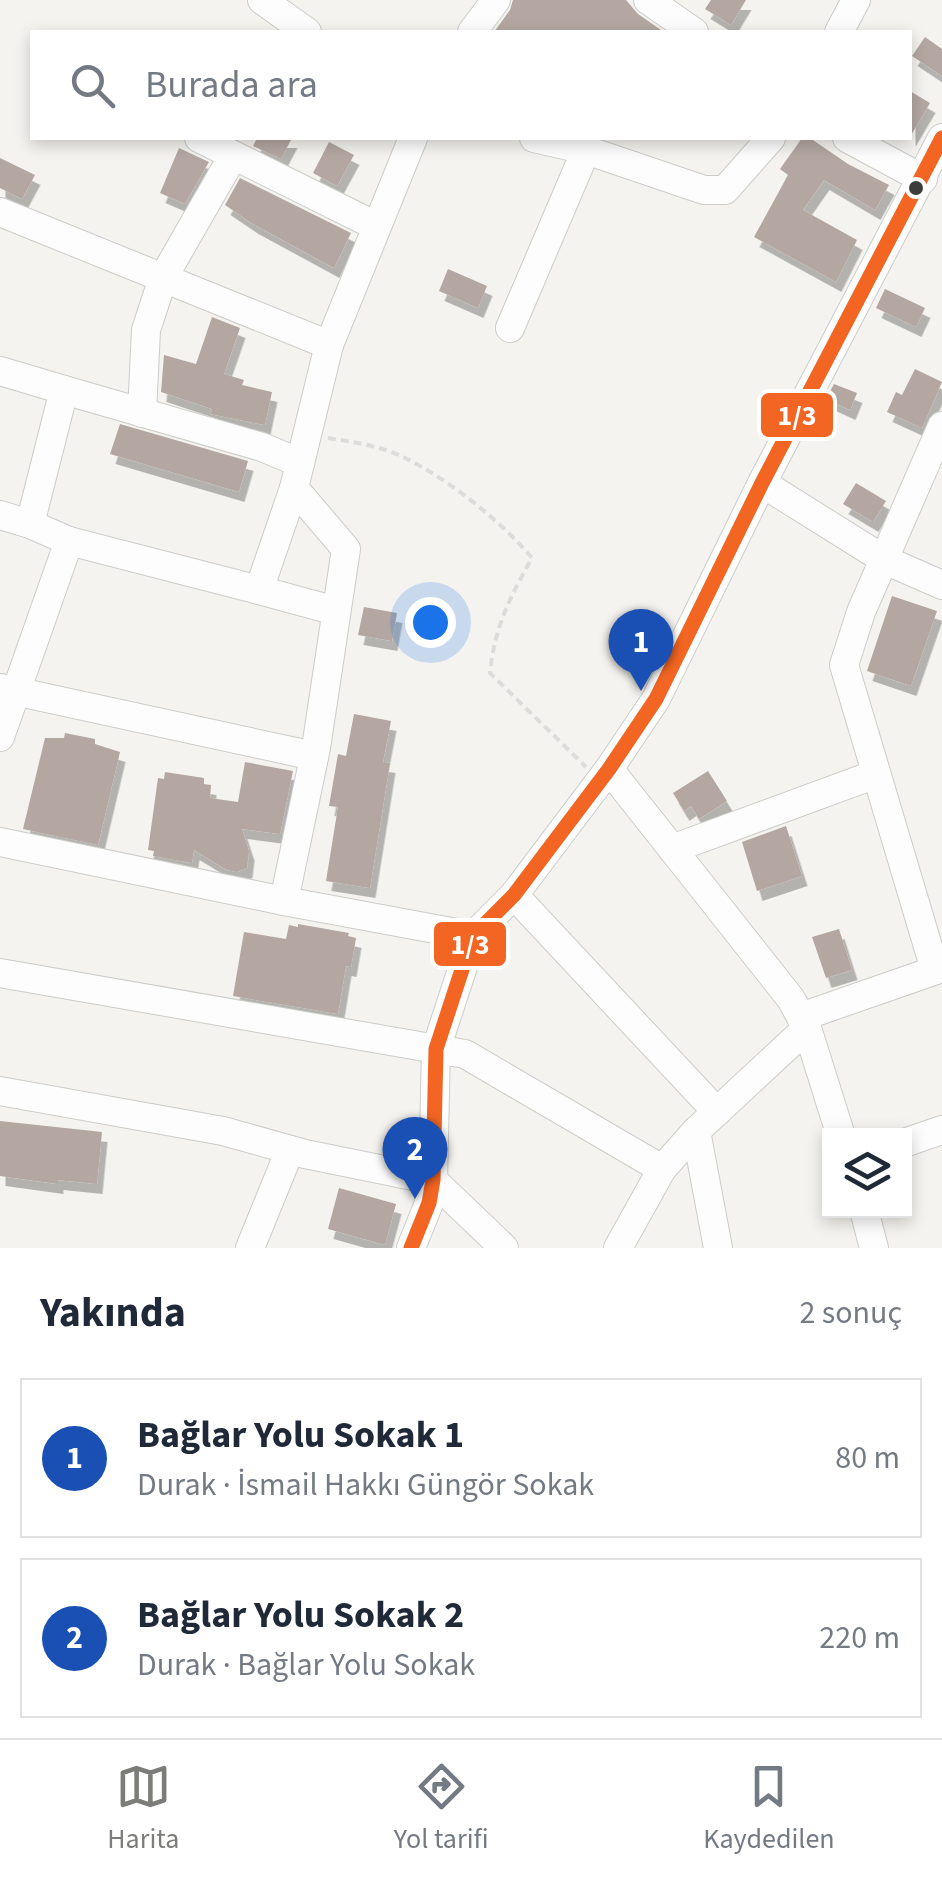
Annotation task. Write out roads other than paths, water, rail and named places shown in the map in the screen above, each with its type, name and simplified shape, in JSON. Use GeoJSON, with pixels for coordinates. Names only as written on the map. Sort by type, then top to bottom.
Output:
{"type":"FeatureCollection","features":[{"type":"Feature","properties":{"kind":"street"},"geometry":{"type":"LineString","coordinates":[[262,0],[304,30]]}},
{"type":"Feature","properties":{"kind":"street"},"geometry":{"type":"LineString","coordinates":[[474,30],[496,0]]}},
{"type":"Feature","properties":{"kind":"street"},"geometry":{"type":"LineString","coordinates":[[648,0],[691,30]]}},
{"type":"Feature","properties":{"kind":"street"},"geometry":{"type":"LineString","coordinates":[[840,30],[856,0]]}},
{"type":"Feature","properties":{"kind":"street"},"geometry":{"type":"LineString","coordinates":[[411,1248],[429,1203],[433,1180],[436,1049],[473,936],[514,896],[656,699],[762,483],[942,138]]}},
{"type":"Feature","properties":{"kind":"street"},"geometry":{"type":"LineString","coordinates":[[203,140],[376,226]]}},
{"type":"Feature","properties":{"kind":"street"},"geometry":{"type":"LineString","coordinates":[[259,590],[297,476],[329,345],[412,140]]}},
{"type":"Feature","properties":{"kind":"street"},"geometry":{"type":"LineString","coordinates":[[543,140],[586,150],[704,190],[725,190],[769,140]]}},
{"type":"Feature","properties":{"kind":"street"},"geometry":{"type":"LineString","coordinates":[[851,140],[920,184],[942,205]]}},
{"type":"Feature","properties":{"kind":"street"},"geometry":{"type":"LineString","coordinates":[[510,328],[586,150]]}},
{"type":"Feature","properties":{"kind":"street"},"geometry":{"type":"LineString","coordinates":[[142,414],[146,330],[164,278],[233,156]]}},
{"type":"Feature","properties":{"kind":"street"},"geometry":{"type":"LineString","coordinates":[[0,212],[329,345]]}},
{"type":"Feature","properties":{"kind":"street"},"geometry":{"type":"LineString","coordinates":[[0,371],[262,446],[297,476],[346,549],[314,756],[284,901]]}},
{"type":"Feature","properties":{"kind":"street"},"geometry":{"type":"LineString","coordinates":[[30,524],[64,390]]}},
{"type":"Feature","properties":{"kind":"street"},"geometry":{"type":"LineString","coordinates":[[618,1248],[662,1169],[804,1022],[939,969],[844,665],[861,612],[942,426]]}},
{"type":"Feature","properties":{"kind":"street"},"geometry":{"type":"LineString","coordinates":[[762,483],[885,560],[942,585]]}},
{"type":"Feature","properties":{"kind":"street"},"geometry":{"type":"LineString","coordinates":[[0,516],[69,541],[336,611]]}},
{"type":"Feature","properties":{"kind":"street"},"geometry":{"type":"LineString","coordinates":[[0,737],[8,690],[69,541]]}},
{"type":"Feature","properties":{"kind":"street"},"geometry":{"type":"LineString","coordinates":[[8,690],[314,756]]}},
{"type":"Feature","properties":{"kind":"street"},"geometry":{"type":"LineString","coordinates":[[672,849],[876,774]]}},
{"type":"Feature","properties":{"kind":"street"},"geometry":{"type":"LineString","coordinates":[[604,775],[672,849],[791,999],[804,1022],[839,1128]]}},
{"type":"Feature","properties":{"kind":"street"},"geometry":{"type":"LineString","coordinates":[[0,842],[473,936]]}},
{"type":"Feature","properties":{"kind":"street"},"geometry":{"type":"LineString","coordinates":[[514,896],[706,1122],[718,1248]]}},
{"type":"Feature","properties":{"kind":"street"},"geometry":{"type":"LineString","coordinates":[[0,974],[466,1054],[662,1169]]}},
{"type":"Feature","properties":{"kind":"street"},"geometry":{"type":"LineString","coordinates":[[0,1091],[223,1131],[290,1150],[433,1180],[504,1248]]}},
{"type":"Feature","properties":{"kind":"street"},"geometry":{"type":"LineString","coordinates":[[912,1140],[942,1130]]}},
{"type":"Feature","properties":{"kind":"street"},"geometry":{"type":"LineString","coordinates":[[250,1248],[290,1150]]}},
{"type":"Feature","properties":{"kind":"street"},"geometry":{"type":"LineString","coordinates":[[866,1218],[874,1248]]}},
{"type":"Feature","properties":{"kind":"place","name":"Bağlar Yolu Sokak 1"},"geometry":{"type":"Point","coordinates":[641,691]}},
{"type":"Feature","properties":{"kind":"place","name":"Bağlar Yolu Sokak 2"},"geometry":{"type":"Point","coordinates":[415,1199]}}]}
